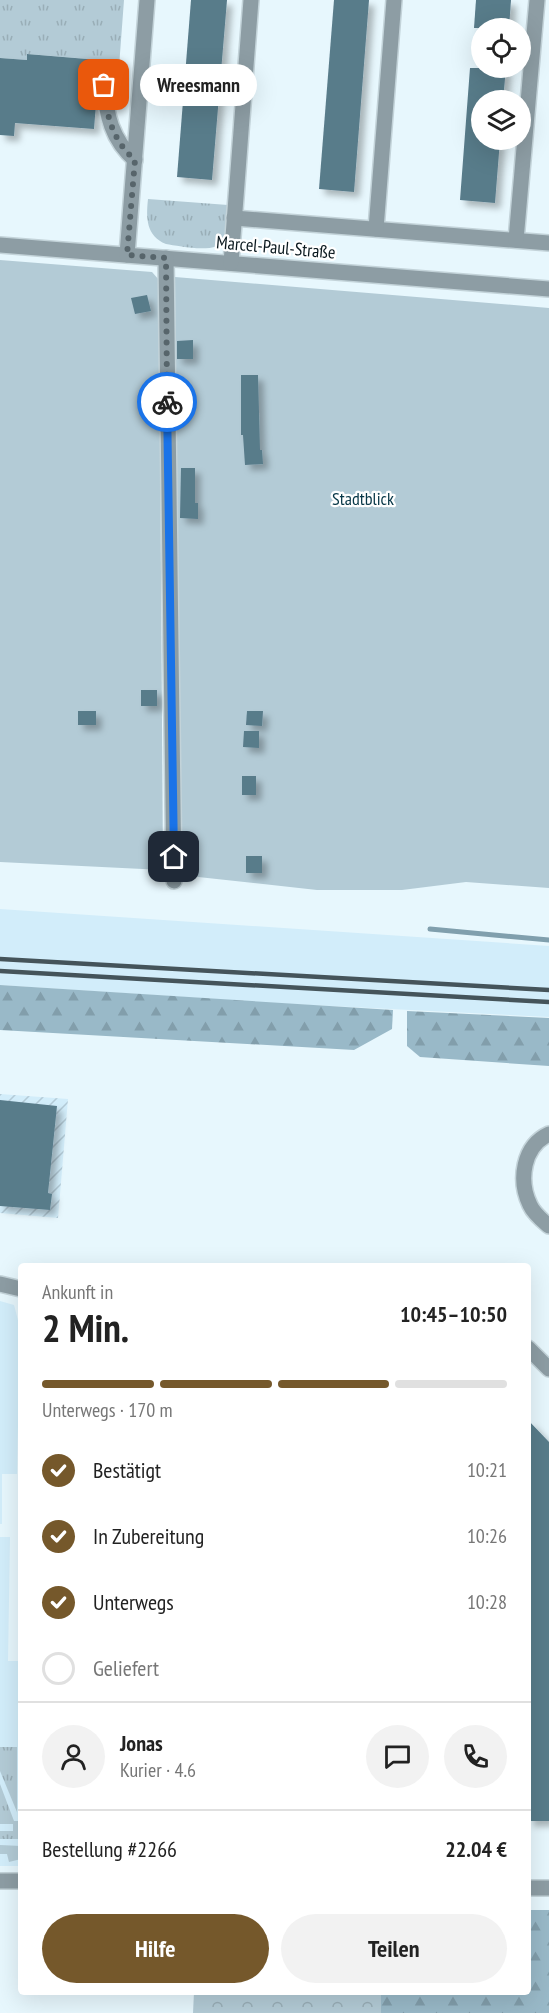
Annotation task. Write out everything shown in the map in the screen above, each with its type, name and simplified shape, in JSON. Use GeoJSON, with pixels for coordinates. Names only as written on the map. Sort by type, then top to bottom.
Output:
{"type":"FeatureCollection","features":[{"type":"Feature","properties":{"kind":"street"},"geometry":{"type":"LineString","coordinates":[[127,255],[147,0]]}},
{"type":"Feature","properties":{"kind":"street","name":"Marcel-Paul-Straße"},"geometry":{"type":"LineString","coordinates":[[231,263],[251,0]]}},
{"type":"Feature","properties":{"kind":"street"},"geometry":{"type":"LineString","coordinates":[[376,229],[394,0]]}},
{"type":"Feature","properties":{"kind":"street"},"geometry":{"type":"LineString","coordinates":[[516,240],[537,0]]}},
{"type":"Feature","properties":{"kind":"street"},"geometry":{"type":"LineString","coordinates":[[104,85],[110,125],[120,145],[135,160]]}},
{"type":"Feature","properties":{"kind":"street"},"geometry":{"type":"LineString","coordinates":[[234,218],[549,243]]}},
{"type":"Feature","properties":{"kind":"street","name":"Marcel-Paul-Straße"},"geometry":{"type":"LineString","coordinates":[[0,245],[549,289]]}},
{"type":"Feature","properties":{"kind":"street"},"geometry":{"type":"LineString","coordinates":[[166,258],[174,881]]}},
{"type":"Feature","properties":{"kind":"street"},"geometry":{"type":"LineString","coordinates":[[549,1134],[532,1146],[524,1166],[525,1185],[530,1205],[539,1218],[549,1226]]}},
{"type":"Feature","properties":{"kind":"street"},"geometry":{"type":"LineString","coordinates":[[0,1284],[18,1288]]}},
{"type":"Feature","properties":{"kind":"street"},"geometry":{"type":"LineString","coordinates":[[531,1351],[549,1369]]}},
{"type":"Feature","properties":{"kind":"street"},"geometry":{"type":"LineString","coordinates":[[0,1881],[18,1881]]}},
{"type":"Feature","properties":{"kind":"street"},"geometry":{"type":"LineString","coordinates":[[531,1888],[549,1888]]}},
{"type":"Feature","properties":{"kind":"shaded area"},"geometry":{"type":"Polygon","coordinates":[[[0,909],[549,946],[549,1017],[290,1004],[0,985],[0,909]]]}},
{"type":"Feature","properties":{"kind":"shaded area"},"geometry":{"type":"Polygon","coordinates":[[[0,1094],[68,1099],[58,1218],[0,1213],[0,1094]]]}},
{"type":"Feature","properties":{"kind":"shaded area"},"geometry":{"type":"Polygon","coordinates":[[[0,1301],[14,1305],[18,1320],[18,1425],[17,1474],[2,1474],[2,1524],[0,1524],[0,1301]]]}},
{"type":"Feature","properties":{"kind":"shaded area"},"geometry":{"type":"Polygon","coordinates":[[[0,1537],[10,1537],[8,1661],[18,1661],[18,1866],[0,1866],[0,1537]]]}},
{"type":"Feature","properties":{"kind":"green space"},"geometry":{"type":"Polygon","coordinates":[[[0,0],[124,0],[119,67],[99,66],[99,60],[28,54],[27,60],[0,58],[0,0]]]}},
{"type":"Feature","properties":{"kind":"green space"},"geometry":{"type":"Polygon","coordinates":[[[148,199],[228,205],[225,239],[215,247],[207,248],[189,248],[159,241],[149,226],[148,199]]]}},
{"type":"Feature","properties":{"kind":"green space"},"geometry":{"type":"Polygon","coordinates":[[[0,260],[152,272],[159,280],[163,870],[0,862],[0,260]]]}},
{"type":"Feature","properties":{"kind":"green space","name":"Stadtblick"},"geometry":{"type":"Polygon","coordinates":[[[175,277],[549,308],[549,888],[466,882],[402,890],[317,890],[189,876],[180,862],[175,277]]]}},
{"type":"Feature","properties":{"kind":"green space"},"geometry":{"type":"Polygon","coordinates":[[[0,985],[393,1010],[392,1029],[354,1050],[0,1030],[0,985]]]}},
{"type":"Feature","properties":{"kind":"green space"},"geometry":{"type":"Polygon","coordinates":[[[407,1011],[549,1018],[549,1066],[420,1057],[407,1046],[407,1011]]]}},
{"type":"Feature","properties":{"kind":"green space"},"geometry":{"type":"Polygon","coordinates":[[[0,1747],[17,1747],[17,1812],[0,1771],[0,1747]]]}},
{"type":"Feature","properties":{"kind":"green space"},"geometry":{"type":"Polygon","coordinates":[[[0,1784],[14,1821],[18,1821],[18,1839],[0,1839],[0,1831],[13,1831],[13,1824],[0,1824],[0,1784]]]}},
{"type":"Feature","properties":{"kind":"green space"},"geometry":{"type":"Polygon","coordinates":[[[0,1845],[18,1846],[18,1860],[9,1862],[7,1854],[0,1854],[0,1845]]]}},
{"type":"Feature","properties":{"kind":"green space"},"geometry":{"type":"Polygon","coordinates":[[[531,1910],[549,1910],[549,2013],[381,2013],[381,1995],[531,1995],[531,1910]]]}},
{"type":"Feature","properties":{"kind":"green space"},"geometry":{"type":"Polygon","coordinates":[[[194,1995],[381,1995],[381,2013],[193,2013],[194,1995]]]}},
{"type":"Feature","properties":{"kind":"building"},"geometry":{"type":"Polygon","coordinates":[[[191,0],[227,0],[212,180],[177,177],[191,0]]]}},
{"type":"Feature","properties":{"kind":"building"},"geometry":{"type":"Polygon","coordinates":[[[334,0],[369,0],[354,192],[319,189],[334,0]]]}},
{"type":"Feature","properties":{"kind":"building"},"geometry":{"type":"Polygon","coordinates":[[[476,0],[511,0],[510,18],[475,18],[476,0]]]}},
{"type":"Feature","properties":{"kind":"building"},"geometry":{"type":"Polygon","coordinates":[[[27,54],[99,60],[99,66],[113,67],[112,80],[103,75],[95,81],[94,129],[15,123],[14,136],[0,135],[0,58],[27,60],[27,54]]]}},
{"type":"Feature","properties":{"kind":"building"},"geometry":{"type":"Polygon","coordinates":[[[471,68],[471,78],[505,78],[504,90],[471,90],[471,150],[499,150],[495,203],[460,200],[471,68]]]}},
{"type":"Feature","properties":{"kind":"building"},"geometry":{"type":"Polygon","coordinates":[[[147,295],[151,311],[135,314],[131,298],[147,295]]]}},
{"type":"Feature","properties":{"kind":"building"},"geometry":{"type":"Polygon","coordinates":[[[193,340],[193,359],[177,359],[177,341],[193,340]]]}},
{"type":"Feature","properties":{"kind":"building"},"geometry":{"type":"Polygon","coordinates":[[[241,375],[258,375],[260,450],[262,450],[263,464],[245,465],[243,435],[241,435],[241,375]]]}},
{"type":"Feature","properties":{"kind":"building"},"geometry":{"type":"Polygon","coordinates":[[[181,468],[195,468],[195,503],[198,503],[198,519],[180,518],[181,468]]]}},
{"type":"Feature","properties":{"kind":"building"},"geometry":{"type":"Polygon","coordinates":[[[141,690],[157,690],[157,706],[141,706],[141,690]]]}},
{"type":"Feature","properties":{"kind":"building"},"geometry":{"type":"Polygon","coordinates":[[[78,711],[96,711],[96,725],[78,725],[78,711]]]}},
{"type":"Feature","properties":{"kind":"building"},"geometry":{"type":"Polygon","coordinates":[[[247,711],[263,711],[262,726],[246,725],[247,711]]]}},
{"type":"Feature","properties":{"kind":"building"},"geometry":{"type":"Polygon","coordinates":[[[244,731],[259,731],[259,748],[243,747],[244,731]]]}},
{"type":"Feature","properties":{"kind":"building"},"geometry":{"type":"Polygon","coordinates":[[[242,776],[256,776],[256,795],[242,795],[242,776]]]}},
{"type":"Feature","properties":{"kind":"building"},"geometry":{"type":"Polygon","coordinates":[[[246,856],[262,856],[262,873],[246,873],[246,856]]]}},
{"type":"Feature","properties":{"kind":"building"},"geometry":{"type":"Polygon","coordinates":[[[0,1100],[57,1106],[48,1193],[52,1194],[50,1210],[0,1206],[0,1100]]]}},
{"type":"Feature","properties":{"kind":"building"},"geometry":{"type":"Polygon","coordinates":[[[531,1423],[549,1442],[549,1821],[531,1821],[531,1423]]]}},
{"type":"Feature","properties":{"kind":"waterway"},"geometry":{"type":"LineString","coordinates":[[430,929],[549,940]]}},
{"type":"Feature","properties":{"kind":"railway"},"geometry":{"type":"LineString","coordinates":[[0,959],[549,990]]}},
{"type":"Feature","properties":{"kind":"railway"},"geometry":{"type":"LineString","coordinates":[[0,971],[549,1002]]}},
{"type":"Feature","properties":{"kind":"way so far"},"geometry":{"type":"LineString","coordinates":[[104,85],[110,125],[124,151],[135,160],[127,255],[166,258],[167,402]]}},
{"type":"Feature","properties":{"kind":"place","name":"Wreesmann"},"geometry":{"type":"Point","coordinates":[104,85]}},
{"type":"Feature","properties":{"kind":"route"},"geometry":{"type":"LineString","coordinates":[[167,402],[174,857]]}}]}
